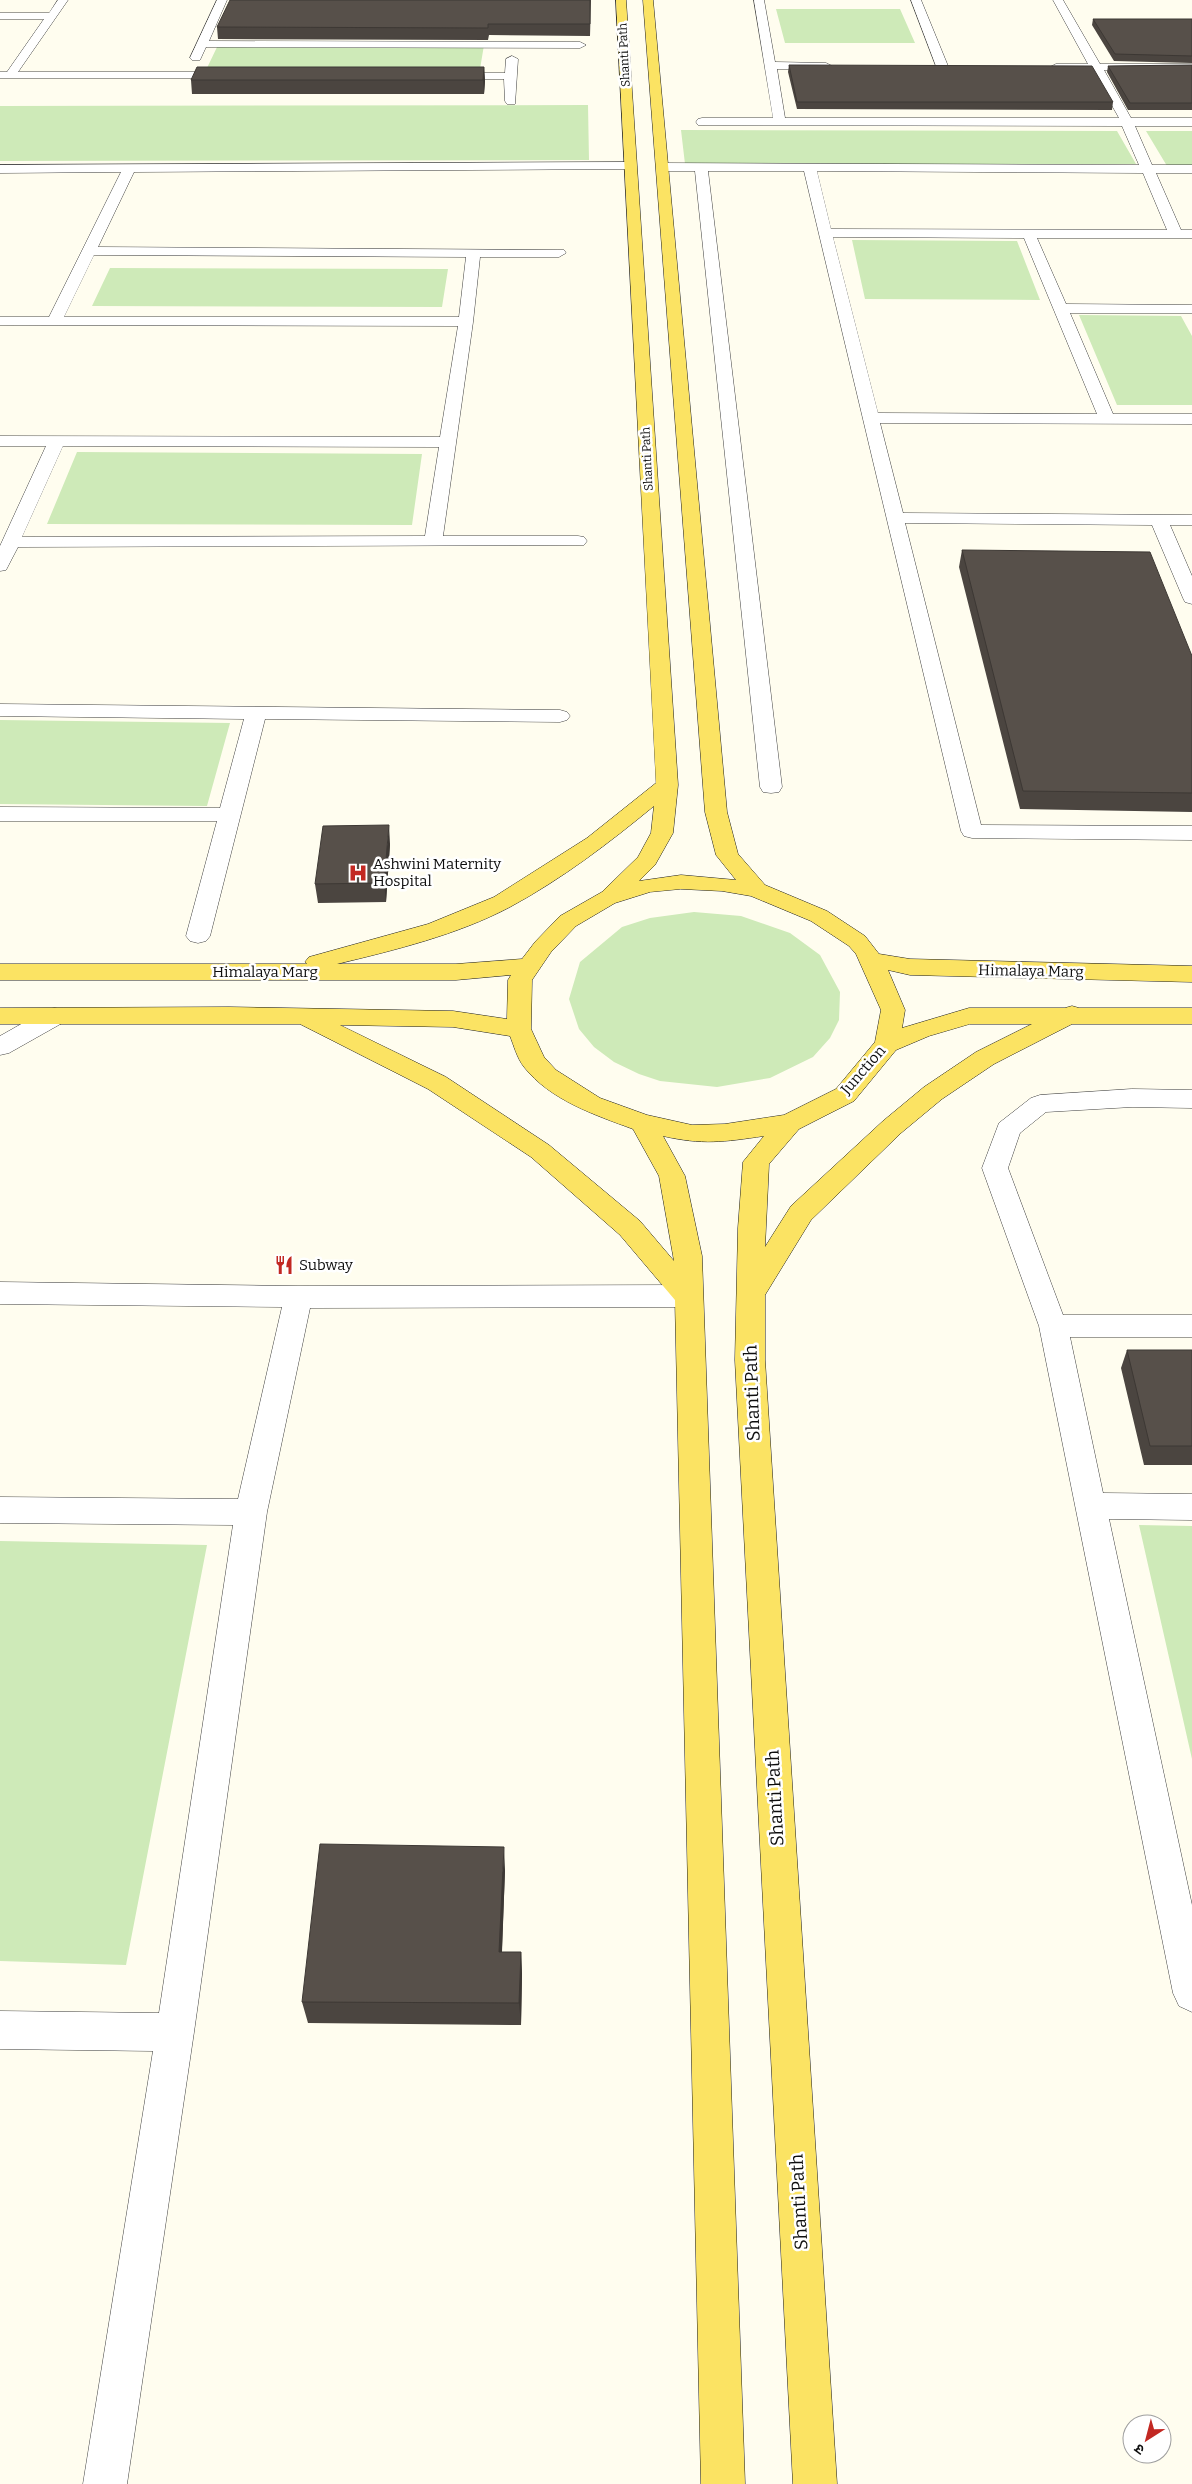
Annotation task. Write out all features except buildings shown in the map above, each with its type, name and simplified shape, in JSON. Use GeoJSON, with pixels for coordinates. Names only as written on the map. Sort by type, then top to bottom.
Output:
{"type":"FeatureCollection","features":[{"type":"Feature","properties":{"kind":"main road","name":"Shanti Path"},"geometry":{"type":"LineString","coordinates":[[607,898],[647,860],[662,833],[666,785],[621,0]]}},
{"type":"Feature","properties":{"kind":"main road","name":"Shanti Path"},"geometry":{"type":"LineString","coordinates":[[648,0],[716,812],[728,855],[757,890]]}},
{"type":"Feature","properties":{"kind":"main road"},"geometry":{"type":"LineString","coordinates":[[272,973],[409,938],[502,902],[595,842],[666,785]]}},
{"type":"Feature","properties":{"kind":"main road","name":"Junction"},"geometry":{"type":"LineString","coordinates":[[681,882],[722,884],[757,890],[819,916],[857,941],[871,960],[886,988],[893,1010],[886,1044],[845,1095],[790,1123],[752,1130],[692,1134],[642,1123],[591,1104],[547,1076],[533,1061],[519,1029],[520,980],[543,947],[568,921],[607,898],[648,886],[681,882]]}},
{"type":"Feature","properties":{"kind":"main road","name":"Himalaya Marg"},"geometry":{"type":"LineString","coordinates":[[871,960],[910,966],[962,969],[1192,974]]}},
{"type":"Feature","properties":{"kind":"main road","name":"Himalaya Marg"},"geometry":{"type":"LineString","coordinates":[[0,972],[456,972],[530,966]]}},
{"type":"Feature","properties":{"kind":"main road"},"geometry":{"type":"LineString","coordinates":[[751,1295],[801,1213],[892,1127],[933,1093],[985,1058],[1072,1014]]}},
{"type":"Feature","properties":{"kind":"main road"},"geometry":{"type":"LineString","coordinates":[[886,1044],[920,1030],[969,1016],[1072,1014],[1192,1016]]}},
{"type":"Feature","properties":{"kind":"main road"},"geometry":{"type":"LineString","coordinates":[[0,1016],[302,1016],[453,1019],[519,1029]]}},
{"type":"Feature","properties":{"kind":"main road"},"geometry":{"type":"LineString","coordinates":[[302,1016],[437,1083],[540,1151],[630,1228],[688,1296]]}},
{"type":"Feature","properties":{"kind":"main road"},"geometry":{"type":"LineString","coordinates":[[642,1123],[672,1176],[688,1256],[723,2484]]}},
{"type":"Feature","properties":{"kind":"main road","name":"Shanti Path"},"geometry":{"type":"LineString","coordinates":[[790,1123],[756,1162],[750,1370],[815,2484]]}},
{"type":"Feature","properties":{"kind":"street"},"geometry":{"type":"LineString","coordinates":[[5,75],[63,0]]}},
{"type":"Feature","properties":{"kind":"street"},"geometry":{"type":"LineString","coordinates":[[188,75],[222,0]]}},
{"type":"Feature","properties":{"kind":"street"},"geometry":{"type":"LineString","coordinates":[[759,0],[780,122]]}},
{"type":"Feature","properties":{"kind":"street"},"geometry":{"type":"LineString","coordinates":[[916,0],[942,66]]}},
{"type":"Feature","properties":{"kind":"street"},"geometry":{"type":"LineString","coordinates":[[1058,0],[1074,19],[1096,67],[1127,122],[1176,234]]}},
{"type":"Feature","properties":{"kind":"street"},"geometry":{"type":"LineString","coordinates":[[0,16],[52,16]]}},
{"type":"Feature","properties":{"kind":"street"},"geometry":{"type":"LineString","coordinates":[[203,44],[580,45]]}},
{"type":"Feature","properties":{"kind":"street"},"geometry":{"type":"LineString","coordinates":[[511,101],[510,76],[515,45]]}},
{"type":"Feature","properties":{"kind":"street"},"geometry":{"type":"LineString","coordinates":[[770,65],[837,66]]}},
{"type":"Feature","properties":{"kind":"street"},"geometry":{"type":"LineString","coordinates":[[1048,67],[1192,67]]}},
{"type":"Feature","properties":{"kind":"street"},"geometry":{"type":"LineString","coordinates":[[5,75],[246,75]]}},
{"type":"Feature","properties":{"kind":"street"},"geometry":{"type":"LineString","coordinates":[[441,76],[510,76]]}},
{"type":"Feature","properties":{"kind":"street"},"geometry":{"type":"LineString","coordinates":[[702,122],[1192,122]]}},
{"type":"Feature","properties":{"kind":"street"},"geometry":{"type":"LineString","coordinates":[[0,168],[630,166]]}},
{"type":"Feature","properties":{"kind":"street"},"geometry":{"type":"LineString","coordinates":[[662,166],[1192,169]]}},
{"type":"Feature","properties":{"kind":"street"},"geometry":{"type":"LineString","coordinates":[[701,167],[771,787]]}},
{"type":"Feature","properties":{"kind":"street"},"geometry":{"type":"LineString","coordinates":[[809,167],[972,832],[1192,833]]}},
{"type":"Feature","properties":{"kind":"street"},"geometry":{"type":"LineString","coordinates":[[54,321],[130,168]]}},
{"type":"Feature","properties":{"kind":"street"},"geometry":{"type":"LineString","coordinates":[[825,233],[1192,234]]}},
{"type":"Feature","properties":{"kind":"street"},"geometry":{"type":"LineString","coordinates":[[1029,234],[1107,419]]}},
{"type":"Feature","properties":{"kind":"street"},"geometry":{"type":"LineString","coordinates":[[89,251],[559,253]]}},
{"type":"Feature","properties":{"kind":"street"},"geometry":{"type":"LineString","coordinates":[[434,541],[466,322],[474,252]]}},
{"type":"Feature","properties":{"kind":"street"},"geometry":{"type":"LineString","coordinates":[[1061,308],[1192,309]]}},
{"type":"Feature","properties":{"kind":"street"},"geometry":{"type":"LineString","coordinates":[[0,321],[466,322]]}},
{"type":"Feature","properties":{"kind":"street"},"geometry":{"type":"LineString","coordinates":[[872,418],[1192,419]]}},
{"type":"Feature","properties":{"kind":"street"},"geometry":{"type":"LineString","coordinates":[[0,441],[447,442]]}},
{"type":"Feature","properties":{"kind":"street"},"geometry":{"type":"LineString","coordinates":[[0,566],[57,441]]}},
{"type":"Feature","properties":{"kind":"street"},"geometry":{"type":"LineString","coordinates":[[895,518],[1192,520]]}},
{"type":"Feature","properties":{"kind":"street"},"geometry":{"type":"LineString","coordinates":[[1159,520],[1192,598]]}},
{"type":"Feature","properties":{"kind":"street"},"geometry":{"type":"LineString","coordinates":[[11,542],[578,540]]}},
{"type":"Feature","properties":{"kind":"street"},"geometry":{"type":"LineString","coordinates":[[0,710],[560,716]]}},
{"type":"Feature","properties":{"kind":"street"},"geometry":{"type":"LineString","coordinates":[[198,936],[227,815],[256,713]]}},
{"type":"Feature","properties":{"kind":"street"},"geometry":{"type":"LineString","coordinates":[[0,814],[227,815]]}},
{"type":"Feature","properties":{"kind":"street"},"geometry":{"type":"LineString","coordinates":[[0,1047],[55,1016]]}},
{"type":"Feature","properties":{"kind":"street"},"geometry":{"type":"LineString","coordinates":[[1192,1099],[1132,1098],[1040,1104],[1008,1129],[995,1168],[1053,1326],[1192,1993]]}},
{"type":"Feature","properties":{"kind":"street"},"geometry":{"type":"LineString","coordinates":[[0,1293],[298,1297],[688,1296]]}},
{"type":"Feature","properties":{"kind":"street"},"geometry":{"type":"LineString","coordinates":[[105,2484],[175,2032],[251,1512],[298,1297]]}},
{"type":"Feature","properties":{"kind":"street"},"geometry":{"type":"LineString","coordinates":[[1053,1326],[1192,1326]]}},
{"type":"Feature","properties":{"kind":"street"},"geometry":{"type":"LineString","coordinates":[[1092,1506],[1192,1507]]}},
{"type":"Feature","properties":{"kind":"street"},"geometry":{"type":"LineString","coordinates":[[0,1510],[251,1512]]}},
{"type":"Feature","properties":{"kind":"street"},"geometry":{"type":"LineString","coordinates":[[0,2030],[175,2032]]}},
{"type":"Feature","properties":{"kind":"green space"},"geometry":{"type":"Polygon","coordinates":[[[776,9],[900,9],[915,43],[785,43],[776,9]]]}},
{"type":"Feature","properties":{"kind":"green space"},"geometry":{"type":"Polygon","coordinates":[[[218,45],[484,45],[480,69],[207,68],[218,45]]]}},
{"type":"Feature","properties":{"kind":"green space"},"geometry":{"type":"Polygon","coordinates":[[[588,105],[589,160],[0,161],[0,106],[588,105]]]}},
{"type":"Feature","properties":{"kind":"green space"},"geometry":{"type":"Polygon","coordinates":[[[681,130],[1117,131],[1136,164],[685,164],[681,130]]]}},
{"type":"Feature","properties":{"kind":"green space"},"geometry":{"type":"Polygon","coordinates":[[[1146,131],[1192,131],[1192,166],[1167,166],[1146,131]]]}},
{"type":"Feature","properties":{"kind":"green space"},"geometry":{"type":"Polygon","coordinates":[[[852,240],[1017,241],[1040,300],[865,299],[852,240]]]}},
{"type":"Feature","properties":{"kind":"green space"},"geometry":{"type":"Polygon","coordinates":[[[110,268],[448,269],[442,307],[92,306],[110,268]]]}},
{"type":"Feature","properties":{"kind":"green space"},"geometry":{"type":"Polygon","coordinates":[[[1079,315],[1181,316],[1192,336],[1192,405],[1117,405],[1079,315]]]}},
{"type":"Feature","properties":{"kind":"green space"},"geometry":{"type":"Polygon","coordinates":[[[77,452],[422,454],[412,525],[47,524],[77,452]]]}},
{"type":"Feature","properties":{"kind":"green space"},"geometry":{"type":"Polygon","coordinates":[[[0,720],[230,723],[207,806],[0,804],[0,720]]]}},
{"type":"Feature","properties":{"kind":"green space"},"geometry":{"type":"Polygon","coordinates":[[[694,912],[741,916],[790,933],[820,955],[840,992],[839,1020],[830,1038],[813,1057],[770,1078],[717,1087],[660,1081],[639,1074],[614,1062],[594,1047],[579,1029],[569,999],[580,962],[622,927],[650,918],[694,912]]]}},
{"type":"Feature","properties":{"kind":"green space"},"geometry":{"type":"Polygon","coordinates":[[[1139,1525],[1192,1526],[1192,1759],[1139,1525]]]}},
{"type":"Feature","properties":{"kind":"green space"},"geometry":{"type":"Polygon","coordinates":[[[0,1541],[207,1545],[126,1965],[0,1961],[0,1541]]]}},
{"type":"Feature","properties":{"kind":"place","name":"Ashwini Maternity Hospital"},"geometry":{"type":"Point","coordinates":[358,873]}},
{"type":"Feature","properties":{"kind":"place","name":"Subway"},"geometry":{"type":"Point","coordinates":[284,1265]}}]}
